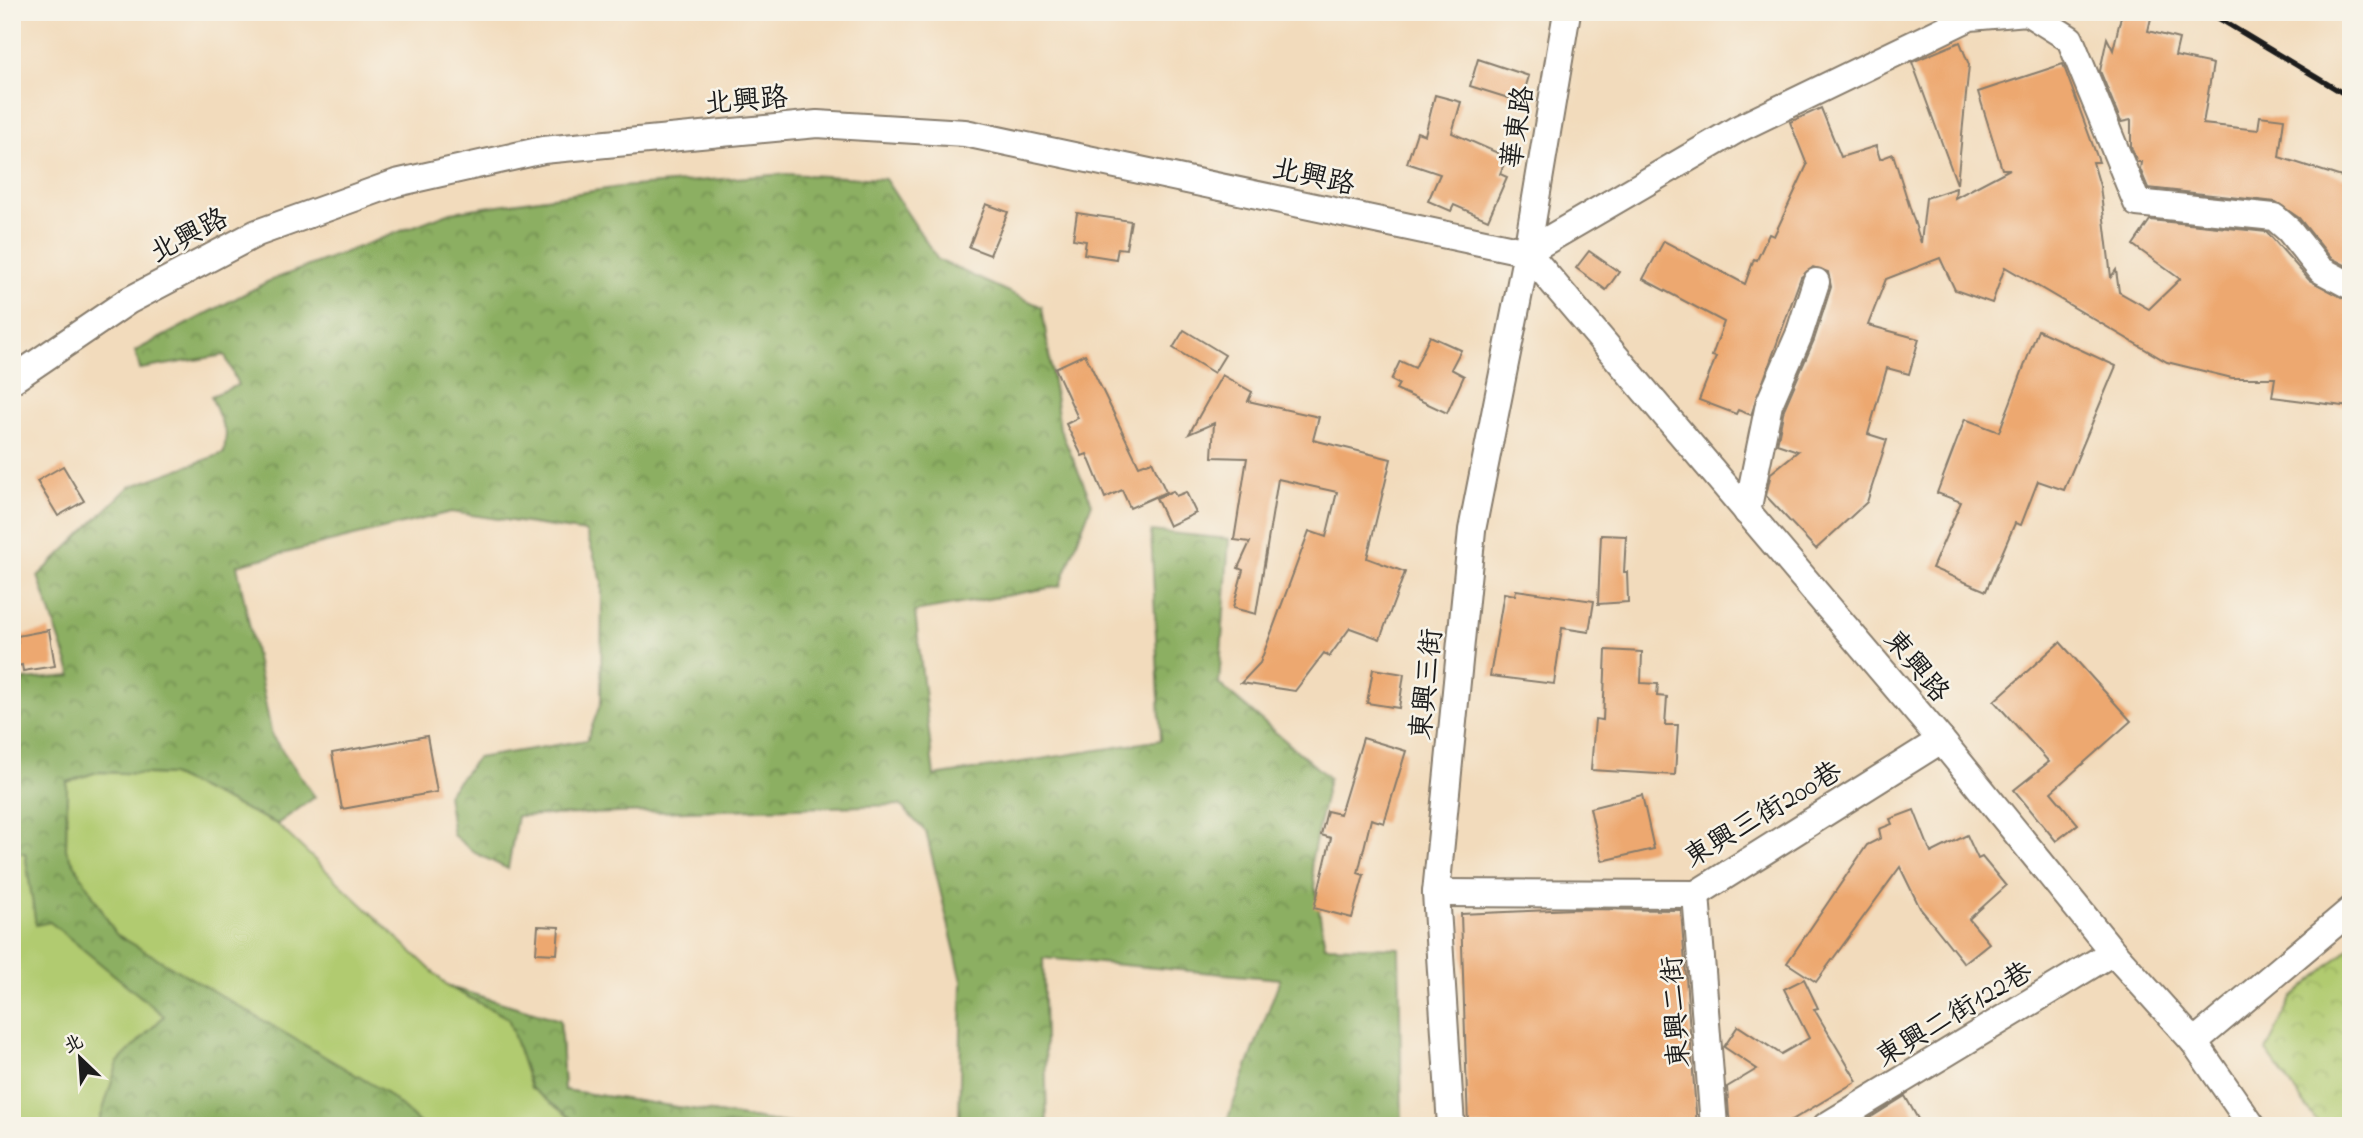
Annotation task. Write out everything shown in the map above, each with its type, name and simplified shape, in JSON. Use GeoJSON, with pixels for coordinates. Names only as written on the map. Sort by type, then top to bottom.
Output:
{"type":"FeatureCollection","features":[{"type":"Feature","properties":{"kind":"street","name":"華東路"},"geometry":{"type":"LineString","coordinates":[[1527,253],[1567,12]]}},
{"type":"Feature","properties":{"kind":"street"},"geometry":{"type":"LineString","coordinates":[[1527,253],[1735,130],[1969,18],[2027,12],[2070,38],[2137,203],[2274,217],[2321,270],[2351,286]]}},
{"type":"Feature","properties":{"kind":"street","name":"北興路"},"geometry":{"type":"LineString","coordinates":[[12,380],[128,301],[257,233],[396,183],[543,150],[817,124],[965,133],[1527,253]]}},
{"type":"Feature","properties":{"kind":"street","name":"東興路"},"geometry":{"type":"LineString","coordinates":[[1527,253],[1941,740],[2113,952],[2194,1042],[2252,1126]]}},
{"type":"Feature","properties":{"kind":"street","name":"東興三街"},"geometry":{"type":"LineString","coordinates":[[1451,1126],[1436,893],[1472,530],[1527,253]]}},
{"type":"Feature","properties":{"kind":"street"},"geometry":{"type":"LineString","coordinates":[[1747,512],[1769,404],[1799,335],[1816,282]]}},
{"type":"Feature","properties":{"kind":"street","name":"東興三街200巷"},"geometry":{"type":"LineString","coordinates":[[1436,893],[1696,894],[1941,740]]}},
{"type":"Feature","properties":{"kind":"street","name":"東興二街"},"geometry":{"type":"LineString","coordinates":[[1696,894],[1714,1126]]}},
{"type":"Feature","properties":{"kind":"street"},"geometry":{"type":"LineString","coordinates":[[2194,1042],[2351,910]]}},
{"type":"Feature","properties":{"kind":"street","name":"東興二街122巷"},"geometry":{"type":"LineString","coordinates":[[1826,1126],[2113,952]]}},
{"type":"Feature","properties":{"kind":"green space"},"geometry":{"type":"Polygon","coordinates":[[[785,174],[885,179],[938,260],[1042,307],[1060,429],[1092,503],[1060,586],[915,612],[934,776],[1161,740],[1151,531],[1229,539],[1219,684],[1329,778],[1311,862],[1325,946],[1399,948],[1402,1126],[1225,1126],[1280,979],[1043,958],[1047,1126],[959,1126],[962,981],[926,832],[900,805],[517,816],[508,869],[475,853],[453,835],[447,794],[477,758],[587,740],[601,702],[602,581],[586,532],[451,512],[237,565],[272,736],[315,797],[277,824],[171,775],[97,772],[67,782],[66,850],[116,934],[385,1092],[423,1126],[319,1126],[309,1122],[295,1126],[98,1126],[118,1062],[164,1016],[50,922],[36,925],[25,853],[12,853],[12,681],[72,676],[38,576],[129,487],[224,453],[226,434],[211,396],[238,385],[225,355],[140,369],[135,351],[269,281],[451,212],[620,187],[785,174]]]}},
{"type":"Feature","properties":{"kind":"green space"},"geometry":{"type":"Polygon","coordinates":[[[97,772],[171,775],[277,824],[449,987],[560,1020],[564,1090],[805,1126],[12,1126],[12,853],[66,850],[67,782],[97,772]]]}},
{"type":"Feature","properties":{"kind":"green space"},"geometry":{"type":"Polygon","coordinates":[[[2351,946],[2351,1126],[2320,1126],[2266,1051],[2292,998],[2351,946]]]}},
{"type":"Feature","properties":{"kind":"green space"},"geometry":{"type":"Polygon","coordinates":[[[449,987],[560,1020],[564,1090],[805,1126],[581,1126],[531,1088],[508,1018],[449,987]]]}},
{"type":"Feature","properties":{"kind":"building"},"geometry":{"type":"Polygon","coordinates":[[[2122,12],[2151,18],[2148,31],[2179,39],[2175,56],[2213,64],[2203,124],[2258,130],[2260,116],[2284,119],[2279,157],[2351,180],[2351,268],[2331,258],[2299,218],[2276,202],[2148,188],[2140,169],[2141,162],[2137,162],[2131,147],[2131,120],[2121,122],[2100,71],[2107,38],[2113,50],[2122,12]]]}},
{"type":"Feature","properties":{"kind":"building"},"geometry":{"type":"Polygon","coordinates":[[[1960,42],[1969,65],[1957,184],[1912,62],[1960,42]]]}},
{"type":"Feature","properties":{"kind":"building"},"geometry":{"type":"Polygon","coordinates":[[[1478,59],[1529,76],[1521,102],[1470,86],[1478,59]]]}},
{"type":"Feature","properties":{"kind":"building"},"geometry":{"type":"Polygon","coordinates":[[[2063,64],[2099,162],[2093,162],[2100,186],[2111,277],[2116,270],[2119,292],[2149,309],[2180,279],[2133,245],[2150,220],[2267,232],[2309,280],[2351,302],[2351,407],[2272,397],[2275,378],[2232,378],[2167,362],[2005,267],[1992,303],[1955,290],[1940,258],[1886,279],[1868,325],[1919,339],[1909,374],[1887,368],[1868,434],[1887,440],[1867,502],[1816,549],[1766,496],[1771,473],[1798,451],[1777,444],[1784,409],[1814,340],[1831,287],[1828,272],[1813,267],[1801,277],[1751,415],[1738,410],[1736,414],[1699,400],[1716,357],[1712,356],[1724,322],[1643,279],[1664,241],[1745,284],[1754,259],[1757,260],[1769,234],[1774,236],[1807,165],[1790,122],[1821,108],[1841,157],[1876,146],[1880,159],[1893,154],[1921,243],[1926,198],[1956,188],[1955,198],[2010,169],[2002,169],[1978,92],[2063,64]]]}},
{"type":"Feature","properties":{"kind":"building"},"geometry":{"type":"Polygon","coordinates":[[[1435,95],[1461,102],[1452,133],[1507,157],[1500,174],[1507,177],[1488,220],[1454,205],[1451,211],[1428,201],[1440,174],[1407,163],[1417,132],[1425,135],[1435,95]]]}},
{"type":"Feature","properties":{"kind":"building"},"geometry":{"type":"Polygon","coordinates":[[[986,204],[1008,212],[990,255],[969,247],[986,204]]]}},
{"type":"Feature","properties":{"kind":"building"},"geometry":{"type":"Polygon","coordinates":[[[1077,213],[1131,221],[1126,249],[1118,248],[1116,259],[1084,254],[1086,241],[1073,239],[1077,213]]]}},
{"type":"Feature","properties":{"kind":"building"},"geometry":{"type":"Polygon","coordinates":[[[1589,251],[1619,272],[1606,290],[1576,268],[1589,251]]]}},
{"type":"Feature","properties":{"kind":"building"},"geometry":{"type":"Polygon","coordinates":[[[1184,330],[1225,355],[1214,373],[1173,348],[1184,330]]]}},
{"type":"Feature","properties":{"kind":"building"},"geometry":{"type":"Polygon","coordinates":[[[2038,330],[2116,366],[2064,490],[2038,481],[2021,525],[2015,523],[1986,591],[1932,568],[1961,502],[1937,493],[1965,419],[1999,432],[2038,330]]]}},
{"type":"Feature","properties":{"kind":"building"},"geometry":{"type":"Polygon","coordinates":[[[1430,336],[1461,350],[1451,369],[1464,376],[1447,413],[1396,389],[1399,384],[1391,380],[1400,361],[1415,368],[1430,336]]]}},
{"type":"Feature","properties":{"kind":"building"},"geometry":{"type":"Polygon","coordinates":[[[1085,354],[1139,466],[1152,461],[1166,492],[1130,508],[1122,490],[1105,498],[1087,454],[1082,456],[1066,424],[1078,418],[1055,368],[1085,354]]]}},
{"type":"Feature","properties":{"kind":"building"},"geometry":{"type":"Polygon","coordinates":[[[1222,375],[1252,392],[1248,401],[1319,417],[1313,440],[1391,459],[1367,558],[1405,572],[1380,639],[1350,628],[1329,657],[1324,653],[1295,691],[1241,683],[1260,663],[1309,531],[1326,537],[1337,492],[1278,479],[1256,614],[1233,608],[1243,570],[1238,568],[1250,542],[1234,540],[1247,458],[1212,457],[1214,423],[1189,434],[1222,375]]]}},
{"type":"Feature","properties":{"kind":"building"},"geometry":{"type":"Polygon","coordinates":[[[63,466],[84,501],[58,516],[37,481],[63,466]]]}},
{"type":"Feature","properties":{"kind":"building"},"geometry":{"type":"Polygon","coordinates":[[[1173,491],[1176,496],[1186,492],[1196,513],[1169,526],[1156,498],[1173,491]]]}},
{"type":"Feature","properties":{"kind":"building"},"geometry":{"type":"Polygon","coordinates":[[[1601,535],[1626,536],[1624,572],[1627,572],[1628,602],[1598,604],[1601,535]]]}},
{"type":"Feature","properties":{"kind":"building"},"geometry":{"type":"Polygon","coordinates":[[[1516,590],[1594,601],[1589,632],[1562,628],[1554,684],[1490,676],[1504,593],[1515,595],[1516,590]]]}},
{"type":"Feature","properties":{"kind":"building"},"geometry":{"type":"Polygon","coordinates":[[[49,630],[55,666],[23,671],[22,665],[12,667],[12,644],[18,643],[17,636],[49,630]]]}},
{"type":"Feature","properties":{"kind":"building"},"geometry":{"type":"Polygon","coordinates":[[[2060,642],[2131,721],[2051,792],[2078,824],[2056,841],[2014,790],[2049,762],[1994,701],[2060,642]]]}},
{"type":"Feature","properties":{"kind":"building"},"geometry":{"type":"Polygon","coordinates":[[[1606,650],[1642,652],[1641,683],[1658,684],[1657,696],[1667,697],[1665,725],[1678,725],[1675,775],[1591,770],[1595,719],[1603,720],[1606,650]]]}},
{"type":"Feature","properties":{"kind":"building"},"geometry":{"type":"Polygon","coordinates":[[[1373,669],[1404,674],[1399,708],[1367,703],[1373,669]]]}},
{"type":"Feature","properties":{"kind":"building"},"geometry":{"type":"Polygon","coordinates":[[[427,736],[437,792],[342,809],[332,753],[427,736]]]}},
{"type":"Feature","properties":{"kind":"building"},"geometry":{"type":"Polygon","coordinates":[[[1363,738],[1406,751],[1384,823],[1371,819],[1358,873],[1364,875],[1352,918],[1314,908],[1331,838],[1321,835],[1327,811],[1340,814],[1363,738]]]}},
{"type":"Feature","properties":{"kind":"building"},"geometry":{"type":"Polygon","coordinates":[[[1642,795],[1654,849],[1602,861],[1590,808],[1642,795]]]}},
{"type":"Feature","properties":{"kind":"building"},"geometry":{"type":"Polygon","coordinates":[[[1914,810],[1931,853],[1967,835],[1978,859],[1982,857],[2006,886],[1969,919],[1989,943],[1964,963],[1920,908],[1900,867],[1816,982],[1787,963],[1867,845],[1881,838],[1879,829],[1892,824],[1890,819],[1914,810]]]}},
{"type":"Feature","properties":{"kind":"building"},"geometry":{"type":"Polygon","coordinates":[[[1575,909],[1681,910],[1697,1126],[1468,1126],[1461,914],[1575,909]]]}},
{"type":"Feature","properties":{"kind":"building"},"geometry":{"type":"Polygon","coordinates":[[[538,926],[559,927],[557,954],[536,953],[538,926]]]}},
{"type":"Feature","properties":{"kind":"building"},"geometry":{"type":"Polygon","coordinates":[[[1804,979],[1818,1008],[1814,1009],[1857,1081],[1782,1126],[1735,1126],[1729,1116],[1727,1087],[1757,1069],[1724,1047],[1738,1026],[1781,1054],[1809,1038],[1784,989],[1804,979]]]}},
{"type":"Feature","properties":{"kind":"building"},"geometry":{"type":"Polygon","coordinates":[[[1905,1096],[1922,1126],[1857,1126],[1905,1096]]]}},
{"type":"Feature","properties":{"kind":"railway"},"geometry":{"type":"LineString","coordinates":[[2208,12],[2351,98]]}}]}
